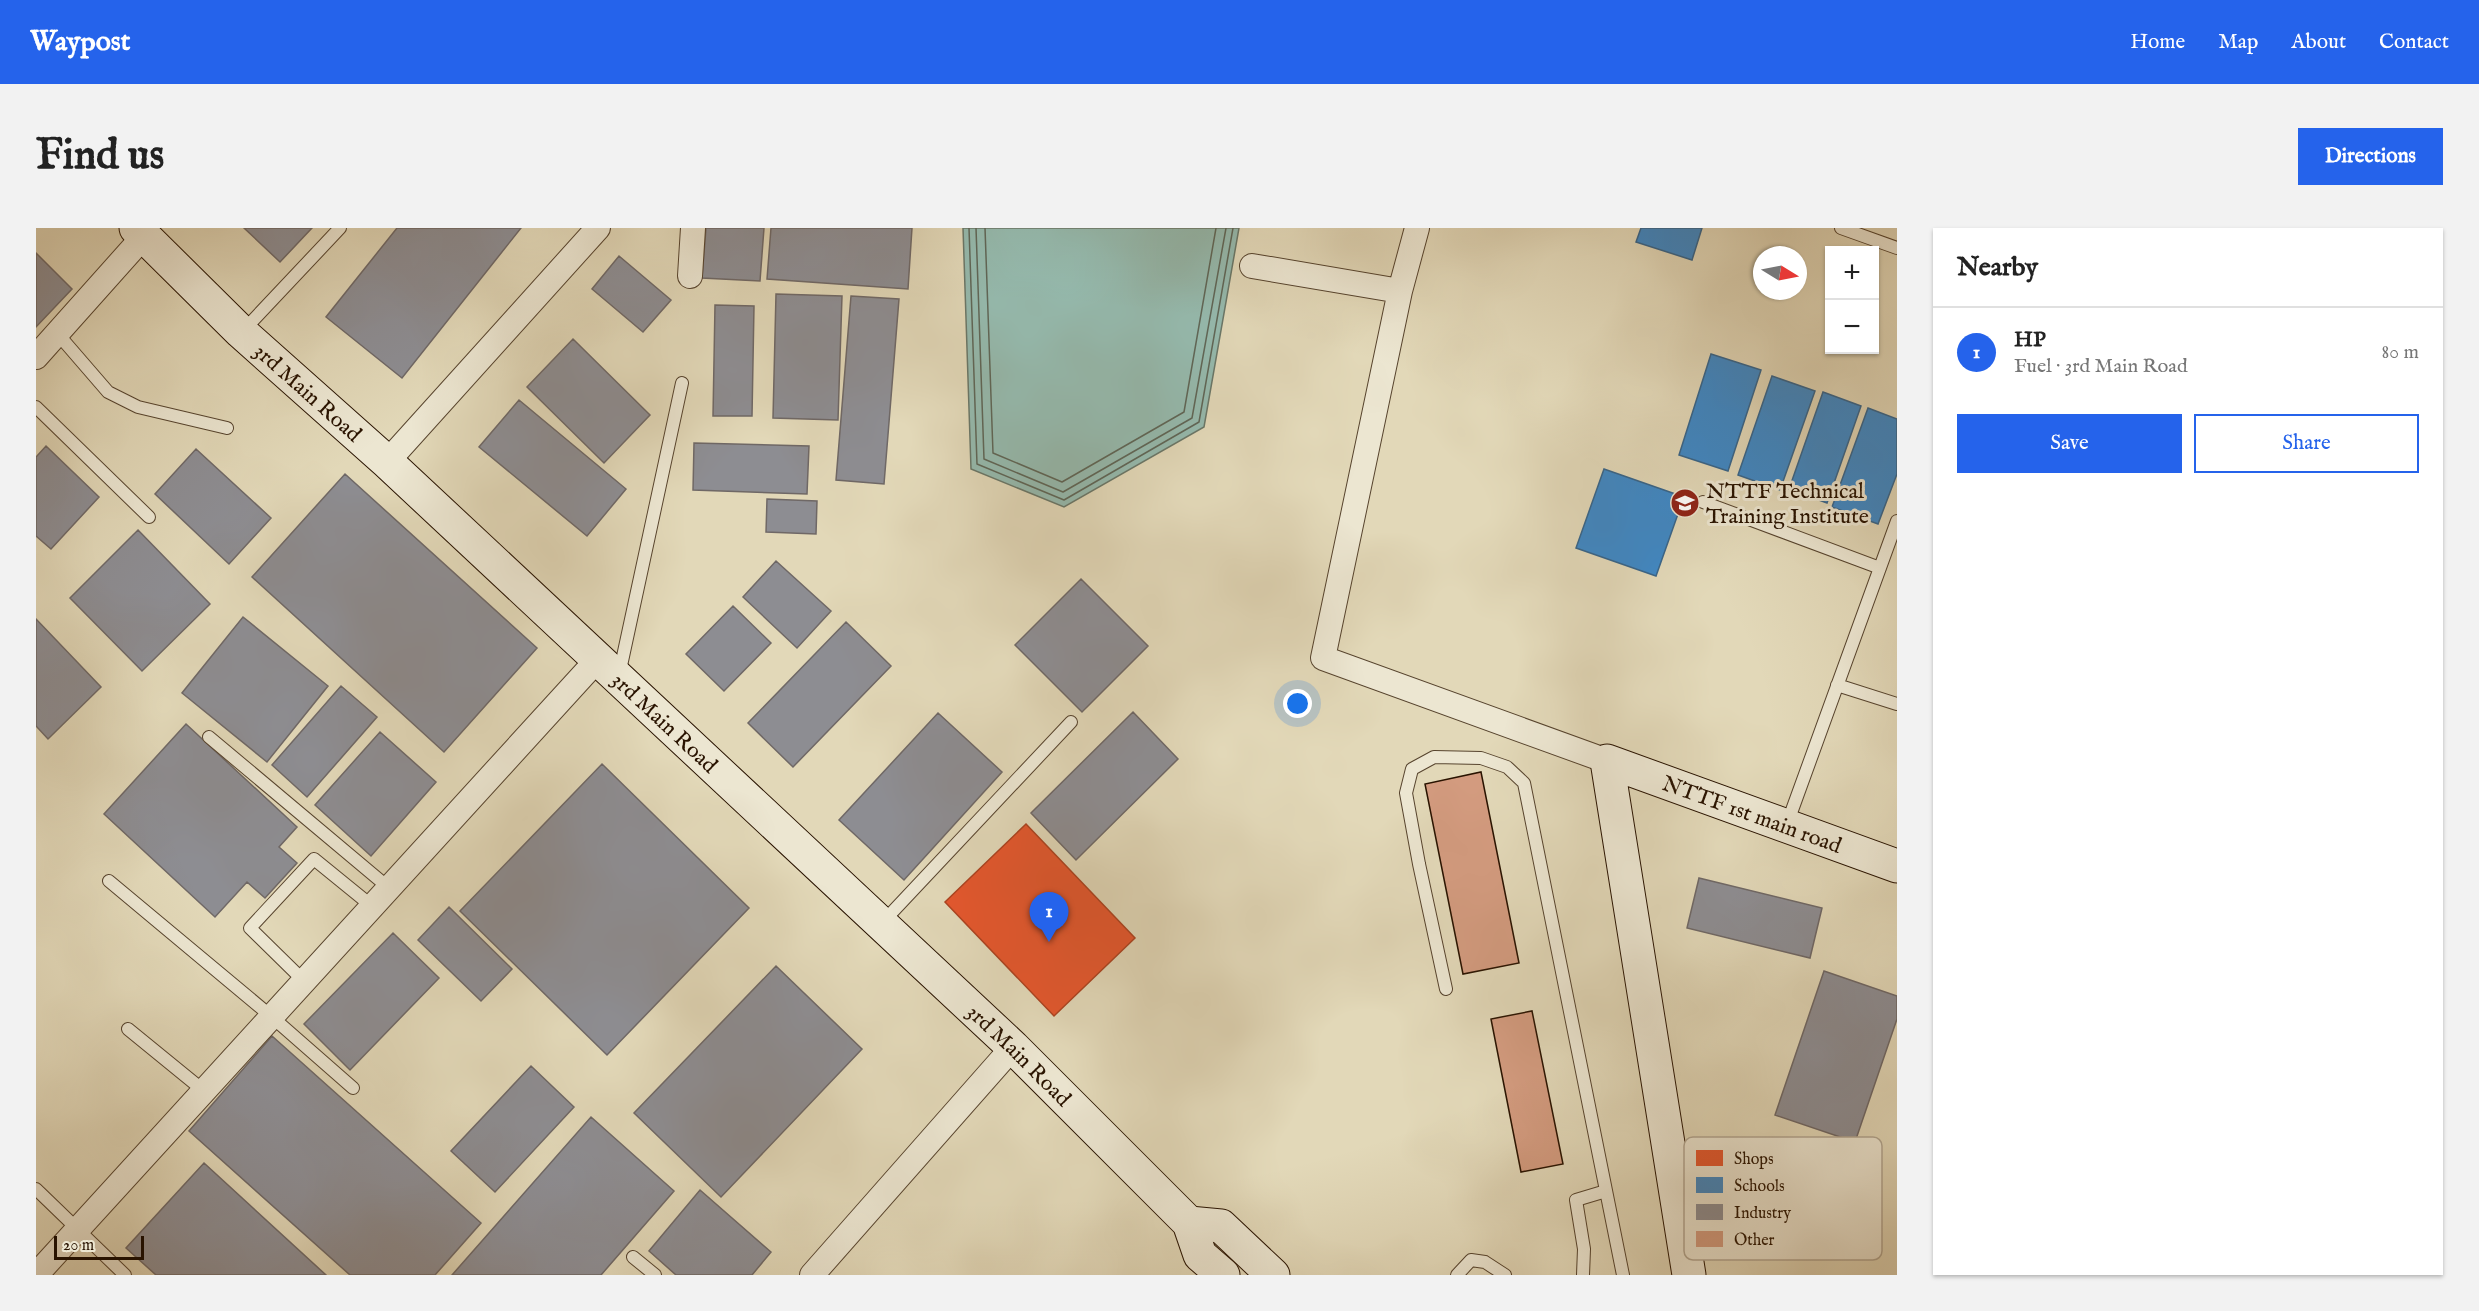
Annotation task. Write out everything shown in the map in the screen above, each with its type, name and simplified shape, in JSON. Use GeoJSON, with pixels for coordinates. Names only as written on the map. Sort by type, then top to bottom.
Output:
{"type":"FeatureCollection","features":[{"type":"Feature","properties":{"kind":"main road","name":"3rd Main Road"},"geometry":{"type":"LineString","coordinates":[[140,232],[241,332],[387,462],[1013,1047],[1189,1223],[1200,1255],[1223,1275]]}},
{"type":"Feature","properties":{"kind":"main road","name":"NTTF 1st main road"},"geometry":{"type":"LineString","coordinates":[[1607,762],[1897,866]]}},
{"type":"Feature","properties":{"kind":"main road"},"geometry":{"type":"LineString","coordinates":[[1607,762],[1684,1244]]}},
{"type":"Feature","properties":{"kind":"main road"},"geometry":{"type":"LineString","coordinates":[[1189,1223],[1221,1226],[1273,1275]]}},
{"type":"Feature","properties":{"kind":"main road"},"geometry":{"type":"LineString","coordinates":[[1687,1260],[1689,1275]]}},
{"type":"Feature","properties":{"kind":"street"},"geometry":{"type":"LineString","coordinates":[[387,462],[598,228]]}},
{"type":"Feature","properties":{"kind":"street"},"geometry":{"type":"LineString","coordinates":[[690,276],[693,228]]}},
{"type":"Feature","properties":{"kind":"street"},"geometry":{"type":"LineString","coordinates":[[1417,228],[1400,291],[1323,658],[1607,762]]}},
{"type":"Feature","properties":{"kind":"street"},"geometry":{"type":"LineString","coordinates":[[36,357],[140,232]]}},
{"type":"Feature","properties":{"kind":"street"},"geometry":{"type":"LineString","coordinates":[[1252,266],[1400,291]]}},
{"type":"Feature","properties":{"kind":"street"},"geometry":{"type":"LineString","coordinates":[[36,1275],[389,888],[608,669]]}},
{"type":"Feature","properties":{"kind":"street"},"geometry":{"type":"LineString","coordinates":[[812,1275],[1013,1047]]}},
{"type":"Feature","properties":{"kind":"lane"},"geometry":{"type":"LineString","coordinates":[[241,332],[340,228]]}},
{"type":"Feature","properties":{"kind":"lane"},"geometry":{"type":"LineString","coordinates":[[1842,228],[1897,248]]}},
{"type":"Feature","properties":{"kind":"lane"},"geometry":{"type":"LineString","coordinates":[[57,333],[108,392],[138,407],[227,428]]}},
{"type":"Feature","properties":{"kind":"lane"},"geometry":{"type":"LineString","coordinates":[[608,669],[682,382]]}},
{"type":"Feature","properties":{"kind":"lane"},"geometry":{"type":"LineString","coordinates":[[36,408],[150,517]]}},
{"type":"Feature","properties":{"kind":"lane"},"geometry":{"type":"LineString","coordinates":[[1703,502],[1880,568]]}},
{"type":"Feature","properties":{"kind":"lane"},"geometry":{"type":"LineString","coordinates":[[1786,826],[1897,520]]}},
{"type":"Feature","properties":{"kind":"lane"},"geometry":{"type":"LineString","coordinates":[[1838,685],[1897,704]]}},
{"type":"Feature","properties":{"kind":"lane"},"geometry":{"type":"LineString","coordinates":[[881,924],[1071,722]]}},
{"type":"Feature","properties":{"kind":"lane"},"geometry":{"type":"LineString","coordinates":[[209,737],[389,888]]}},
{"type":"Feature","properties":{"kind":"lane"},"geometry":{"type":"LineString","coordinates":[[1446,989],[1406,793],[1412,769],[1434,758],[1481,758],[1507,767],[1524,783],[1623,1275]]}},
{"type":"Feature","properties":{"kind":"lane"},"geometry":{"type":"LineString","coordinates":[[304,981],[250,928],[314,858],[373,907]]}},
{"type":"Feature","properties":{"kind":"lane"},"geometry":{"type":"LineString","coordinates":[[110,881],[353,1088]]}},
{"type":"Feature","properties":{"kind":"lane"},"geometry":{"type":"LineString","coordinates":[[129,1029],[204,1091]]}},
{"type":"Feature","properties":{"kind":"lane"},"geometry":{"type":"LineString","coordinates":[[36,1189],[125,1275]]}},
{"type":"Feature","properties":{"kind":"lane"},"geometry":{"type":"LineString","coordinates":[[1583,1275],[1584,1249],[1576,1200],[1606,1191]]}},
{"type":"Feature","properties":{"kind":"lane"},"geometry":{"type":"LineString","coordinates":[[633,1257],[655,1275]]}},
{"type":"Feature","properties":{"kind":"lane"},"geometry":{"type":"LineString","coordinates":[[1457,1275],[1471,1260],[1485,1262],[1505,1275]]}},
{"type":"Feature","properties":{"kind":"water"},"geometry":{"type":"Polygon","coordinates":[[[963,228],[1239,228],[1204,427],[1064,507],[971,469],[963,228]]]}},
{"type":"Feature","properties":{"kind":"building: Shops"},"geometry":{"type":"Polygon","coordinates":[[[1026,824],[1135,938],[1054,1016],[945,902],[1026,824]]]}},
{"type":"Feature","properties":{"kind":"building: Schools"},"geometry":{"type":"Polygon","coordinates":[[[1641,228],[1702,228],[1692,260],[1636,242],[1641,228]]]}},
{"type":"Feature","properties":{"kind":"building: Schools"},"geometry":{"type":"Polygon","coordinates":[[[1711,354],[1761,370],[1728,471],[1679,455],[1711,354]]]}},
{"type":"Feature","properties":{"kind":"building: Schools"},"geometry":{"type":"Polygon","coordinates":[[[1772,376],[1815,391],[1780,490],[1738,475],[1772,376]]]}},
{"type":"Feature","properties":{"kind":"building: Schools"},"geometry":{"type":"Polygon","coordinates":[[[1823,392],[1861,406],[1827,503],[1789,489],[1823,392]]]}},
{"type":"Feature","properties":{"kind":"building: Schools"},"geometry":{"type":"Polygon","coordinates":[[[1868,408],[1897,419],[1897,474],[1878,524],[1832,507],[1868,408]]]}},
{"type":"Feature","properties":{"kind":"building: Schools"},"geometry":{"type":"Polygon","coordinates":[[[1604,469],[1684,497],[1656,576],[1576,548],[1604,469]]]}},
{"type":"Feature","properties":{"kind":"building: Industry"},"geometry":{"type":"Polygon","coordinates":[[[244,228],[312,228],[280,262],[244,228]]]}},
{"type":"Feature","properties":{"kind":"building: Industry"},"geometry":{"type":"Polygon","coordinates":[[[397,228],[521,228],[402,378],[326,317],[397,228]]]}},
{"type":"Feature","properties":{"kind":"building: Industry"},"geometry":{"type":"Polygon","coordinates":[[[706,228],[764,228],[760,281],[702,278],[706,228]]]}},
{"type":"Feature","properties":{"kind":"building: Industry"},"geometry":{"type":"Polygon","coordinates":[[[771,228],[912,228],[908,289],[767,279],[771,228]]]}},
{"type":"Feature","properties":{"kind":"building: Industry"},"geometry":{"type":"Polygon","coordinates":[[[36,253],[72,289],[36,327],[36,253]]]}},
{"type":"Feature","properties":{"kind":"building: Industry"},"geometry":{"type":"Polygon","coordinates":[[[619,256],[671,300],[643,332],[592,289],[619,256]]]}},
{"type":"Feature","properties":{"kind":"building: Industry"},"geometry":{"type":"Polygon","coordinates":[[[776,294],[842,296],[838,420],[773,418],[776,294]]]}},
{"type":"Feature","properties":{"kind":"building: Industry"},"geometry":{"type":"Polygon","coordinates":[[[851,296],[899,299],[884,484],[836,480],[851,296]]]}},
{"type":"Feature","properties":{"kind":"building: Industry"},"geometry":{"type":"Polygon","coordinates":[[[715,305],[754,306],[752,416],[713,416],[715,305]]]}},
{"type":"Feature","properties":{"kind":"building: Industry"},"geometry":{"type":"Polygon","coordinates":[[[573,339],[650,415],[604,463],[527,387],[573,339]]]}},
{"type":"Feature","properties":{"kind":"building: Industry"},"geometry":{"type":"Polygon","coordinates":[[[519,400],[626,489],[587,536],[479,447],[519,400]]]}},
{"type":"Feature","properties":{"kind":"building: Industry"},"geometry":{"type":"Polygon","coordinates":[[[694,443],[809,446],[807,494],[693,490],[694,443]]]}},
{"type":"Feature","properties":{"kind":"building: Industry"},"geometry":{"type":"Polygon","coordinates":[[[46,446],[99,497],[51,549],[36,536],[36,457],[46,446]]]}},
{"type":"Feature","properties":{"kind":"building: Industry"},"geometry":{"type":"Polygon","coordinates":[[[196,449],[271,518],[229,564],[155,494],[196,449]]]}},
{"type":"Feature","properties":{"kind":"building: Industry"},"geometry":{"type":"Polygon","coordinates":[[[345,474],[537,648],[444,752],[252,577],[345,474]]]}},
{"type":"Feature","properties":{"kind":"building: Industry"},"geometry":{"type":"Polygon","coordinates":[[[767,499],[817,501],[816,534],[766,532],[767,499]]]}},
{"type":"Feature","properties":{"kind":"building: Industry"},"geometry":{"type":"Polygon","coordinates":[[[138,530],[210,604],[142,671],[70,598],[138,530]]]}},
{"type":"Feature","properties":{"kind":"building: Industry"},"geometry":{"type":"Polygon","coordinates":[[[776,561],[831,611],[797,648],[743,597],[776,561]]]}},
{"type":"Feature","properties":{"kind":"building: Industry"},"geometry":{"type":"Polygon","coordinates":[[[1081,579],[1148,646],[1082,712],[1015,645],[1081,579]]]}},
{"type":"Feature","properties":{"kind":"building: Industry"},"geometry":{"type":"Polygon","coordinates":[[[733,606],[771,643],[724,691],[686,654],[733,606]]]}},
{"type":"Feature","properties":{"kind":"building: Industry"},"geometry":{"type":"Polygon","coordinates":[[[243,617],[328,686],[267,762],[182,693],[243,617]]]}},
{"type":"Feature","properties":{"kind":"building: Industry"},"geometry":{"type":"Polygon","coordinates":[[[36,619],[101,687],[48,739],[36,726],[36,619]]]}},
{"type":"Feature","properties":{"kind":"building: Industry"},"geometry":{"type":"Polygon","coordinates":[[[846,622],[891,666],[793,767],[748,723],[846,622]]]}},
{"type":"Feature","properties":{"kind":"building: Industry"},"geometry":{"type":"Polygon","coordinates":[[[341,686],[377,717],[307,797],[272,765],[341,686]]]}},
{"type":"Feature","properties":{"kind":"building: Industry"},"geometry":{"type":"Polygon","coordinates":[[[1133,712],[1178,759],[1076,860],[1031,813],[1133,712]]]}},
{"type":"Feature","properties":{"kind":"building: Industry"},"geometry":{"type":"Polygon","coordinates":[[[938,713],[1002,772],[904,880],[839,820],[938,713]]]}},
{"type":"Feature","properties":{"kind":"building: Industry"},"geometry":{"type":"Polygon","coordinates":[[[186,724],[297,827],[279,847],[297,863],[265,898],[247,882],[215,917],[104,814],[186,724]]]}},
{"type":"Feature","properties":{"kind":"building: Industry"},"geometry":{"type":"Polygon","coordinates":[[[380,732],[436,782],[371,856],[315,805],[380,732]]]}},
{"type":"Feature","properties":{"kind":"building: Industry"},"geometry":{"type":"Polygon","coordinates":[[[602,764],[749,908],[607,1055],[460,911],[602,764]]]}},
{"type":"Feature","properties":{"kind":"building: Industry"},"geometry":{"type":"Polygon","coordinates":[[[1699,878],[1822,908],[1810,958],[1687,928],[1699,878]]]}},
{"type":"Feature","properties":{"kind":"building: Industry"},"geometry":{"type":"Polygon","coordinates":[[[449,907],[512,969],[481,1001],[418,940],[449,907]]]}},
{"type":"Feature","properties":{"kind":"building: Industry"},"geometry":{"type":"Polygon","coordinates":[[[393,933],[439,978],[350,1070],[304,1024],[393,933]]]}},
{"type":"Feature","properties":{"kind":"building: Industry"},"geometry":{"type":"Polygon","coordinates":[[[776,966],[862,1049],[721,1197],[634,1113],[776,966]]]}},
{"type":"Feature","properties":{"kind":"building: Industry"},"geometry":{"type":"Polygon","coordinates":[[[1824,971],[1897,996],[1897,1019],[1857,1137],[1840,1137],[1775,1115],[1824,971]]]}},
{"type":"Feature","properties":{"kind":"building: Industry"},"geometry":{"type":"Polygon","coordinates":[[[272,1036],[481,1223],[435,1275],[350,1275],[189,1131],[272,1036]]]}},
{"type":"Feature","properties":{"kind":"building: Industry"},"geometry":{"type":"Polygon","coordinates":[[[531,1066],[574,1107],[495,1192],[451,1151],[531,1066]]]}},
{"type":"Feature","properties":{"kind":"building: Industry"},"geometry":{"type":"Polygon","coordinates":[[[591,1117],[674,1191],[601,1275],[452,1275],[591,1117]]]}},
{"type":"Feature","properties":{"kind":"building: Industry"},"geometry":{"type":"Polygon","coordinates":[[[204,1163],[326,1275],[156,1275],[126,1248],[204,1163]]]}},
{"type":"Feature","properties":{"kind":"building: Industry"},"geometry":{"type":"Polygon","coordinates":[[[700,1190],[771,1252],[752,1275],[676,1275],[649,1251],[700,1190]]]}},
{"type":"Feature","properties":{"kind":"building: Other"},"geometry":{"type":"Polygon","coordinates":[[[1481,772],[1519,963],[1463,974],[1425,784],[1481,772]]]}},
{"type":"Feature","properties":{"kind":"building: Other"},"geometry":{"type":"Polygon","coordinates":[[[1532,1011],[1563,1164],[1521,1172],[1491,1019],[1532,1011]]]}},
{"type":"Feature","properties":{"kind":"place","name":"NTTF Technical Training Institute"},"geometry":{"type":"Point","coordinates":[1685,503]}},
{"type":"Feature","properties":{"kind":"place","name":"HP"},"geometry":{"type":"Point","coordinates":[1049,942]}}]}
